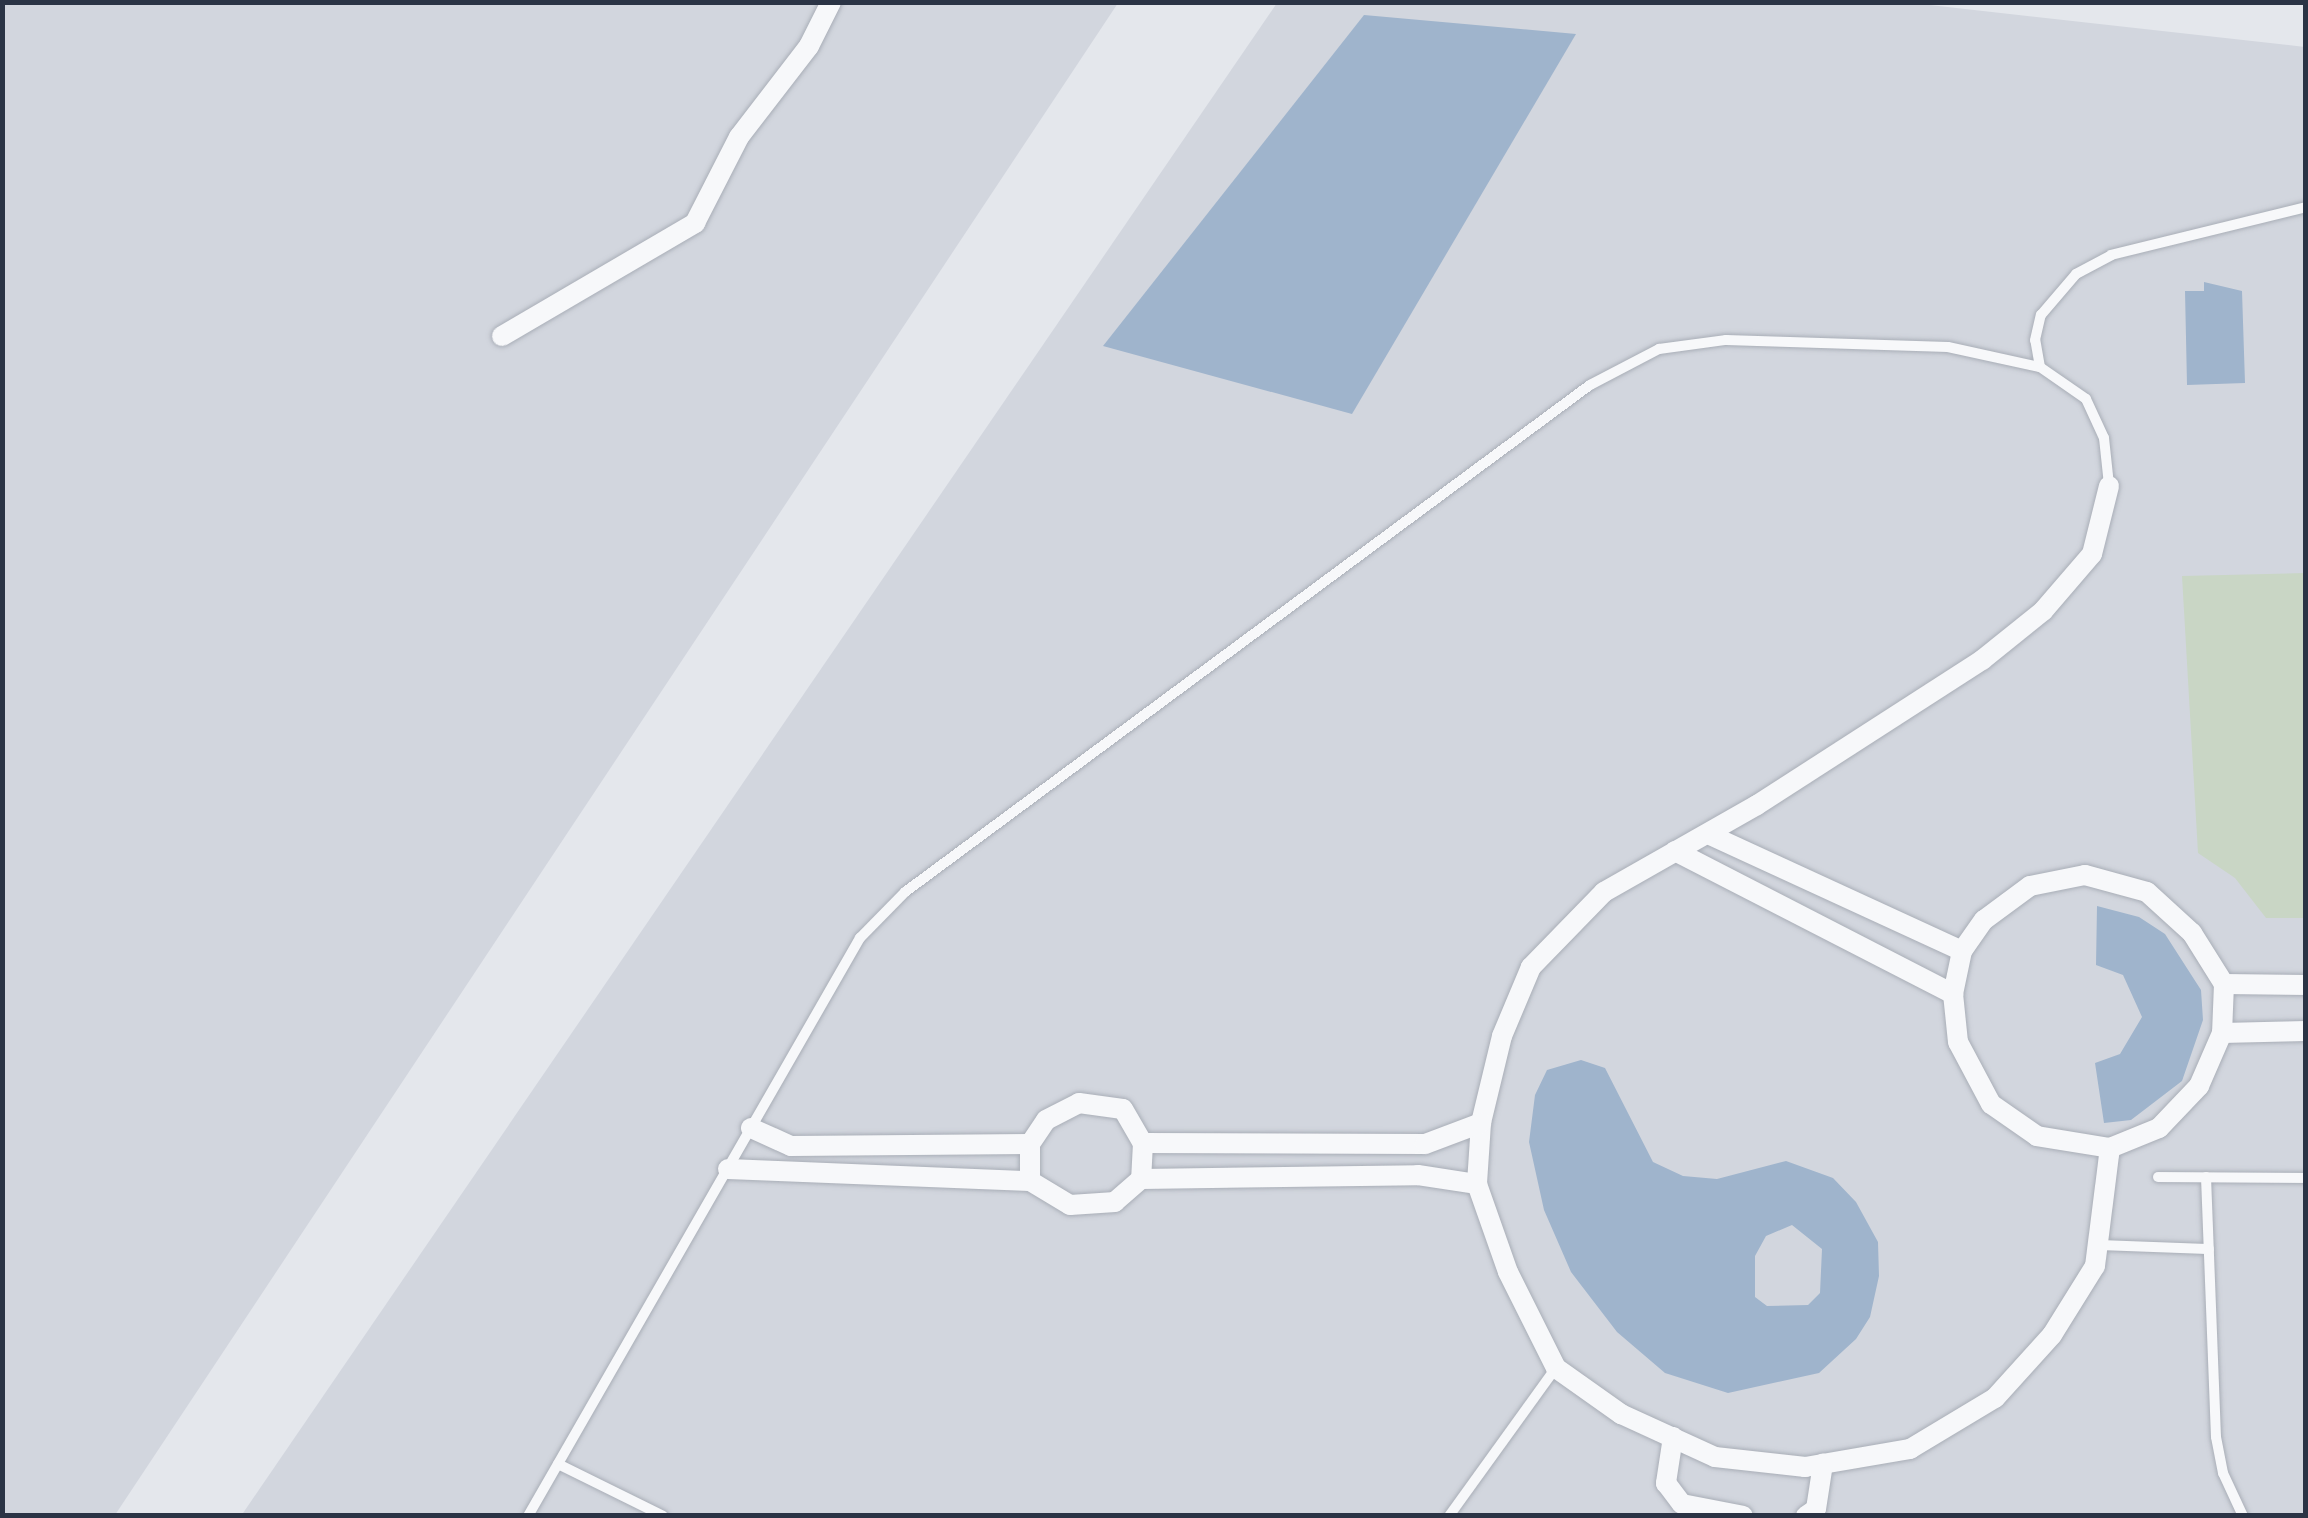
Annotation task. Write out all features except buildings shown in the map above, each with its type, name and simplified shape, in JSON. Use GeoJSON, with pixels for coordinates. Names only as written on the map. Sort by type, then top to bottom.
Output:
{"type":"FeatureCollection","features":[{"type":"Feature","properties":{"kind":"street"},"geometry":{"type":"LineString","coordinates":[[502,336],[695,224],[739,137],[809,46],[831,2]]}},
{"type":"Feature","properties":{"kind":"street"},"geometry":{"type":"LineString","coordinates":[[2109,486],[2092,554],[2043,611],[1982,660],[1710,834],[1604,892],[1531,968],[1502,1036],[1481,1124],[1477,1184],[1508,1272],[1556,1368],[1621,1414],[1715,1457],[1824,1464],[1910,1450],[1995,1398],[2052,1335],[2095,1266],[2110,1148]]}},
{"type":"Feature","properties":{"kind":"street"},"geometry":{"type":"LineString","coordinates":[[1710,834],[1962,951]]}},
{"type":"Feature","properties":{"kind":"street"},"geometry":{"type":"LineString","coordinates":[[1675,851],[1953,994]]}},
{"type":"Feature","properties":{"kind":"street"},"geometry":{"type":"LineString","coordinates":[[2085,875],[2146,892],[2192,933],[2224,984],[2222,1033],[2199,1086],[2159,1128],[2110,1148],[2037,1136],[1991,1104],[1958,1042],[1953,994],[1962,951],[1984,920],[2030,886],[2085,875]]}},
{"type":"Feature","properties":{"kind":"street"},"geometry":{"type":"LineString","coordinates":[[2224,984],[2306,985]]}},
{"type":"Feature","properties":{"kind":"street"},"geometry":{"type":"LineString","coordinates":[[2222,1033],[2306,1032]]}},
{"type":"Feature","properties":{"kind":"street"},"geometry":{"type":"LineString","coordinates":[[1030,1182],[1030,1144],[1046,1120],[1079,1103],[1123,1109],[1143,1142],[1141,1179]]}},
{"type":"Feature","properties":{"kind":"street"},"geometry":{"type":"LineString","coordinates":[[1143,1142],[1425,1144],[1481,1124]]}},
{"type":"Feature","properties":{"kind":"street"},"geometry":{"type":"LineString","coordinates":[[751,1128],[791,1146],[1030,1144]]}},
{"type":"Feature","properties":{"kind":"street"},"geometry":{"type":"LineString","coordinates":[[728,1169],[1030,1182],[1070,1205],[1115,1202],[1141,1179],[1418,1175],[1477,1184]]}},
{"type":"Feature","properties":{"kind":"street"},"geometry":{"type":"LineString","coordinates":[[1673,1438],[1666,1483],[1682,1504],[1742,1516]]}},
{"type":"Feature","properties":{"kind":"street"},"geometry":{"type":"LineString","coordinates":[[1806,1516],[1816,1509],[1824,1464]]}},
{"type":"Feature","properties":{"kind":"lane"},"geometry":{"type":"LineString","coordinates":[[2040,367],[2035,340],[2041,315],[2076,274],[2112,256],[2306,207]]}},
{"type":"Feature","properties":{"kind":"lane"},"geometry":{"type":"LineString","coordinates":[[528,1516],[860,938],[905,892],[1590,385],[1659,348],[1726,340],[1948,347],[2040,367],[2086,399],[2104,438],[2109,486]]}},
{"type":"Feature","properties":{"kind":"lane"},"geometry":{"type":"LineString","coordinates":[[2158,1176],[2306,1178]]}},
{"type":"Feature","properties":{"kind":"lane"},"geometry":{"type":"LineString","coordinates":[[2206,1177],[2216,1437],[2222,1473],[2244,1516]]}},
{"type":"Feature","properties":{"kind":"lane"},"geometry":{"type":"LineString","coordinates":[[2098,1245],[2209,1249]]}},
{"type":"Feature","properties":{"kind":"lane"},"geometry":{"type":"LineString","coordinates":[[1449,1516],[1556,1368]]}},
{"type":"Feature","properties":{"kind":"lane"},"geometry":{"type":"LineString","coordinates":[[558,1464],[663,1516]]}},
{"type":"Feature","properties":{"kind":"shaded area"},"geometry":{"type":"Polygon","coordinates":[[[1903,2],[2305,47],[2305,1515],[241,1516],[1277,3],[1903,2]]]}},
{"type":"Feature","properties":{"kind":"shaded area"},"geometry":{"type":"Polygon","coordinates":[[[3,3],[1118,3],[115,1515],[3,1516],[3,3]]]}},
{"type":"Feature","properties":{"kind":"green space"},"geometry":{"type":"Polygon","coordinates":[[[2305,573],[2305,918],[2266,918],[2235,878],[2198,853],[2182,576],[2305,573]]]}},
{"type":"Feature","properties":{"kind":"water"},"geometry":{"type":"Polygon","coordinates":[[[1364,15],[1576,34],[1352,414],[1103,346],[1364,15]]]}},
{"type":"Feature","properties":{"kind":"water"},"geometry":{"type":"Polygon","coordinates":[[[2204,282],[2242,291],[2245,383],[2187,385],[2185,291],[2204,291],[2204,282]]]}},
{"type":"Feature","properties":{"kind":"water"},"geometry":{"type":"Polygon","coordinates":[[[2097,906],[2139,917],[2165,934],[2201,990],[2203,1020],[2182,1081],[2131,1120],[2104,1123],[2095,1063],[2120,1054],[2142,1017],[2123,975],[2096,965],[2097,906]]]}},
{"type":"Feature","properties":{"kind":"water"},"geometry":{"type":"Polygon","coordinates":[[[1581,1060],[1605,1068],[1653,1162],[1683,1176],[1717,1179],[1786,1161],[1833,1178],[1856,1202],[1878,1242],[1879,1276],[1870,1317],[1856,1339],[1819,1373],[1728,1393],[1665,1373],[1617,1332],[1571,1272],[1544,1210],[1529,1142],[1535,1095],[1547,1070],[1581,1060]],[[1792,1225],[1766,1236],[1755,1256],[1755,1297],[1767,1306],[1808,1305],[1820,1293],[1822,1249],[1792,1225]]]}}]}
